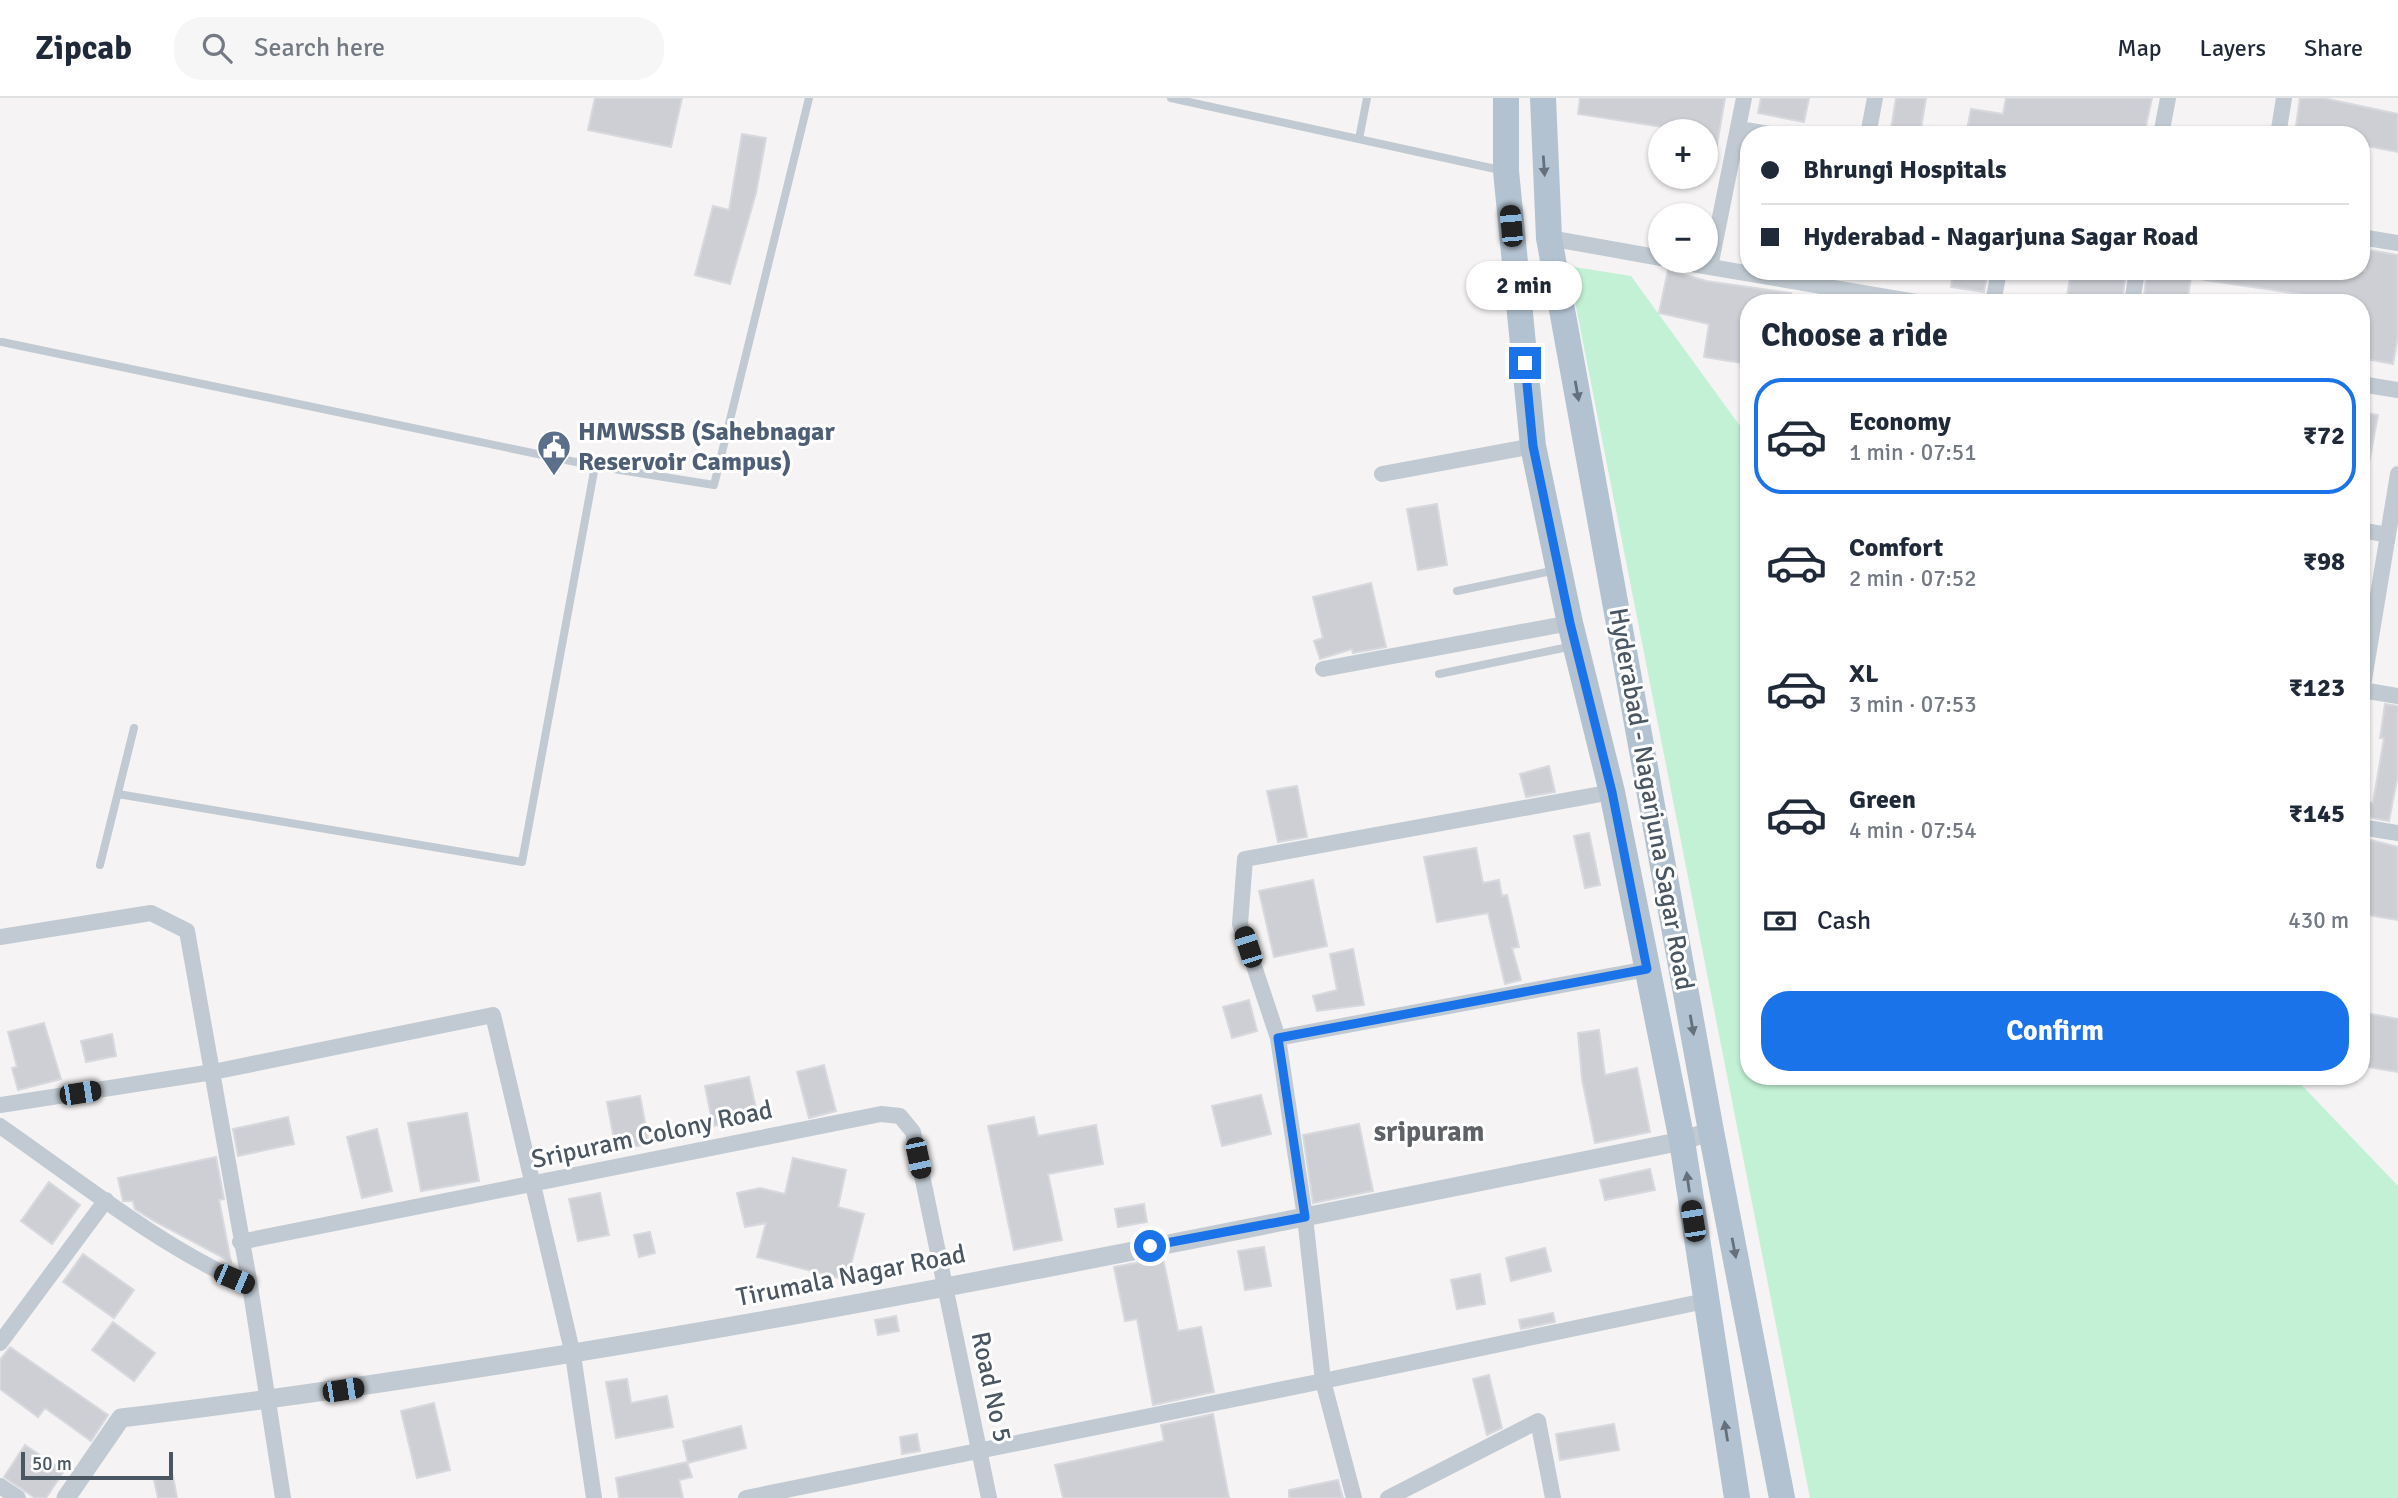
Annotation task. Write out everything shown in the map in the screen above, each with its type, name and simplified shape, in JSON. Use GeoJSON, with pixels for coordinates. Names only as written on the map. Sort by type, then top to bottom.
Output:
{"type":"FeatureCollection","features":[{"type":"Feature","properties":{"kind":"main road","name":"Hyderabad - Nagarjuna Sagar Road"},"geometry":{"type":"LineString","coordinates":[[1506,98],[1506,171],[1533,446],[1573,634],[1612,792],[1682,1141],[1737,1498]]}},
{"type":"Feature","properties":{"kind":"main road","name":"Hyderabad - Nagarjuna Sagar Road"},"geometry":{"type":"LineString","coordinates":[[1543,98],[1549,238],[1711,1131],[1783,1498]]}},
{"type":"Feature","properties":{"kind":"street"},"geometry":{"type":"LineString","coordinates":[[1718,229],[1744,98]]}},
{"type":"Feature","properties":{"kind":"street"},"geometry":{"type":"LineString","coordinates":[[1870,126],[1875,98]]}},
{"type":"Feature","properties":{"kind":"street"},"geometry":{"type":"LineString","coordinates":[[2163,126],[2168,98]]}},
{"type":"Feature","properties":{"kind":"street"},"geometry":{"type":"LineString","coordinates":[[2279,126],[2284,98]]}},
{"type":"Feature","properties":{"kind":"street"},"geometry":{"type":"LineString","coordinates":[[1549,238],[1648,256]]}},
{"type":"Feature","properties":{"kind":"street"},"geometry":{"type":"LineString","coordinates":[[2370,238],[2398,243]]}},
{"type":"Feature","properties":{"kind":"street"},"geometry":{"type":"LineString","coordinates":[[1718,269],[1740,273]]}},
{"type":"Feature","properties":{"kind":"street"},"geometry":{"type":"LineString","coordinates":[[1772,280],[1838,294]]}},
{"type":"Feature","properties":{"kind":"street"},"geometry":{"type":"LineString","coordinates":[[2370,385],[2398,390]]}},
{"type":"Feature","properties":{"kind":"street"},"geometry":{"type":"LineString","coordinates":[[1382,474],[1533,446]]}},
{"type":"Feature","properties":{"kind":"street"},"geometry":{"type":"LineString","coordinates":[[2370,641],[2398,474]]}},
{"type":"Feature","properties":{"kind":"street"},"geometry":{"type":"LineString","coordinates":[[2370,532],[2388,535]]}},
{"type":"Feature","properties":{"kind":"street"},"geometry":{"type":"LineString","coordinates":[[1323,669],[1573,634]]}},
{"type":"Feature","properties":{"kind":"street"},"geometry":{"type":"LineString","coordinates":[[2370,694],[2398,696]]}},
{"type":"Feature","properties":{"kind":"street"},"geometry":{"type":"LineString","coordinates":[[1354,1498],[1323,1381],[1305,1217],[1278,1038],[1240,924],[1245,859],[1612,792]]}},
{"type":"Feature","properties":{"kind":"street"},"geometry":{"type":"LineString","coordinates":[[2370,828],[2398,833]]}},
{"type":"Feature","properties":{"kind":"street"},"geometry":{"type":"LineString","coordinates":[[0,937],[151,913],[187,930],[240,1242],[250,1286],[283,1498]]}},
{"type":"Feature","properties":{"kind":"street"},"geometry":{"type":"LineString","coordinates":[[1278,1038],[1647,969]]}},
{"type":"Feature","properties":{"kind":"street"},"geometry":{"type":"LineString","coordinates":[[0,1105],[213,1072],[494,1015],[573,1356],[594,1498]]}},
{"type":"Feature","properties":{"kind":"street","name":"Sripuram Colony Road"},"geometry":{"type":"LineString","coordinates":[[240,1242],[881,1114],[900,1116],[913,1132],[945,1285]]}},
{"type":"Feature","properties":{"kind":"street"},"geometry":{"type":"LineString","coordinates":[[0,1126],[106,1200],[218,1272],[250,1286]]}},
{"type":"Feature","properties":{"kind":"street","name":"Tirumala Nagar Road"},"geometry":{"type":"LineString","coordinates":[[66,1498],[121,1418],[266,1401],[573,1356],[1305,1217],[1682,1141],[1711,1131]]}},
{"type":"Feature","properties":{"kind":"street"},"geometry":{"type":"LineString","coordinates":[[0,1343],[106,1200]]}},
{"type":"Feature","properties":{"kind":"street","name":"Road No 5"},"geometry":{"type":"LineString","coordinates":[[945,1285],[989,1498]]}},
{"type":"Feature","properties":{"kind":"street"},"geometry":{"type":"LineString","coordinates":[[746,1498],[1705,1301]]}},
{"type":"Feature","properties":{"kind":"street"},"geometry":{"type":"LineString","coordinates":[[1391,1497],[1538,1421],[1553,1498]]}},
{"type":"Feature","properties":{"kind":"street"},"geometry":{"type":"LineString","coordinates":[[0,1486],[18,1498]]}},
{"type":"Feature","properties":{"kind":"lane"},"geometry":{"type":"LineString","coordinates":[[2,342],[595,466],[714,485],[809,98]]}},
{"type":"Feature","properties":{"kind":"lane"},"geometry":{"type":"LineString","coordinates":[[1171,98],[1506,171]]}},
{"type":"Feature","properties":{"kind":"lane"},"geometry":{"type":"LineString","coordinates":[[1359,139],[1367,98]]}},
{"type":"Feature","properties":{"kind":"lane"},"geometry":{"type":"LineString","coordinates":[[118,794],[522,862],[595,466]]}},
{"type":"Feature","properties":{"kind":"lane"},"geometry":{"type":"LineString","coordinates":[[1457,591],[1559,569]]}},
{"type":"Feature","properties":{"kind":"lane"},"geometry":{"type":"LineString","coordinates":[[1439,674],[1573,634]]}},
{"type":"Feature","properties":{"kind":"lane"},"geometry":{"type":"LineString","coordinates":[[100,865],[134,728]]}},
{"type":"Feature","properties":{"kind":"green space"},"geometry":{"type":"Polygon","coordinates":[[[1568,266],[1631,276],[1740,426],[1740,1085],[2302,1085],[2398,1186],[2398,1498],[1810,1498],[1568,266]]]}},
{"type":"Feature","properties":{"kind":"building"},"geometry":{"type":"Polygon","coordinates":[[[595,98],[682,98],[671,147],[588,130],[595,98]]]}},
{"type":"Feature","properties":{"kind":"building"},"geometry":{"type":"Polygon","coordinates":[[[1580,98],[1725,98],[1718,139],[1718,119],[1648,119],[1648,125],[1578,114],[1580,98]]]}},
{"type":"Feature","properties":{"kind":"building"},"geometry":{"type":"Polygon","coordinates":[[[1761,98],[1809,98],[1804,122],[1758,113],[1761,98]]]}},
{"type":"Feature","properties":{"kind":"building"},"geometry":{"type":"Polygon","coordinates":[[[1896,98],[1926,98],[1921,126],[1891,126],[1896,98]]]}},
{"type":"Feature","properties":{"kind":"building"},"geometry":{"type":"Polygon","coordinates":[[[2006,98],[2152,98],[2146,126],[1968,126],[1971,109],[2003,114],[2006,98]]]}},
{"type":"Feature","properties":{"kind":"building"},"geometry":{"type":"Polygon","coordinates":[[[2300,98],[2323,98],[2398,114],[2398,152],[2370,147],[2370,126],[2296,126],[2300,98]]]}},
{"type":"Feature","properties":{"kind":"building"},"geometry":{"type":"Polygon","coordinates":[[[742,134],[766,138],[756,193],[730,284],[695,275],[713,206],[729,210],[742,134]]]}},
{"type":"Feature","properties":{"kind":"building"},"geometry":{"type":"Polygon","coordinates":[[[2370,250],[2398,255],[2398,335],[2393,364],[2370,360],[2370,294],[2300,294],[2204,280],[2370,280],[2370,250]]]}},
{"type":"Feature","properties":{"kind":"building"},"geometry":{"type":"Polygon","coordinates":[[[1667,273],[1791,293],[1740,294],[1740,363],[1704,357],[1709,324],[1659,313],[1667,273]]]}},
{"type":"Feature","properties":{"kind":"building"},"geometry":{"type":"Polygon","coordinates":[[[1952,280],[1986,280],[1984,292],[1951,287],[1952,280]]]}},
{"type":"Feature","properties":{"kind":"building"},"geometry":{"type":"Polygon","coordinates":[[[2070,280],[2125,280],[2123,294],[2067,294],[2070,280]]]}},
{"type":"Feature","properties":{"kind":"building"},"geometry":{"type":"Polygon","coordinates":[[[2146,280],[2191,280],[2188,294],[2144,294],[2146,280]]]}},
{"type":"Feature","properties":{"kind":"building"},"geometry":{"type":"Polygon","coordinates":[[[2370,414],[2378,415],[2370,458],[2370,414]]]}},
{"type":"Feature","properties":{"kind":"building"},"geometry":{"type":"Polygon","coordinates":[[[1437,504],[1447,565],[1418,570],[1407,509],[1437,504]]]}},
{"type":"Feature","properties":{"kind":"building"},"geometry":{"type":"Polygon","coordinates":[[[1371,583],[1386,647],[1353,653],[1352,649],[1320,659],[1314,641],[1323,638],[1313,597],[1371,583]]]}},
{"type":"Feature","properties":{"kind":"building"},"geometry":{"type":"Polygon","coordinates":[[[2385,704],[2398,706],[2398,774],[2389,821],[2370,818],[2370,802],[2373,803],[2384,738],[2380,738],[2385,704]]]}},
{"type":"Feature","properties":{"kind":"building"},"geometry":{"type":"Polygon","coordinates":[[[1549,766],[1555,792],[1526,797],[1520,774],[1549,766]]]}},
{"type":"Feature","properties":{"kind":"building"},"geometry":{"type":"Polygon","coordinates":[[[1297,786],[1307,837],[1278,842],[1267,791],[1297,786]]]}},
{"type":"Feature","properties":{"kind":"building"},"geometry":{"type":"Polygon","coordinates":[[[1589,833],[1600,885],[1585,888],[1574,836],[1589,833]]]}},
{"type":"Feature","properties":{"kind":"building"},"geometry":{"type":"Polygon","coordinates":[[[2370,840],[2398,847],[2398,920],[2370,915],[2370,840]]]}},
{"type":"Feature","properties":{"kind":"building"},"geometry":{"type":"Polygon","coordinates":[[[1476,848],[1483,883],[1499,880],[1502,896],[1507,895],[1519,947],[1512,948],[1521,980],[1505,984],[1488,913],[1437,922],[1424,857],[1476,848]]]}},
{"type":"Feature","properties":{"kind":"building"},"geometry":{"type":"Polygon","coordinates":[[[1313,880],[1327,946],[1274,957],[1259,891],[1313,880]]]}},
{"type":"Feature","properties":{"kind":"building"},"geometry":{"type":"Polygon","coordinates":[[[1353,949],[1364,1005],[1317,1011],[1313,996],[1337,990],[1330,954],[1353,949]]]}},
{"type":"Feature","properties":{"kind":"building"},"geometry":{"type":"Polygon","coordinates":[[[1249,1000],[1257,1031],[1232,1038],[1223,1007],[1249,1000]]]}},
{"type":"Feature","properties":{"kind":"building"},"geometry":{"type":"Polygon","coordinates":[[[2370,1014],[2398,1019],[2398,1072],[2370,1067],[2370,1014]]]}},
{"type":"Feature","properties":{"kind":"building"},"geometry":{"type":"Polygon","coordinates":[[[44,1023],[61,1079],[18,1090],[12,1068],[17,1067],[8,1032],[44,1023]]]}},
{"type":"Feature","properties":{"kind":"building"},"geometry":{"type":"Polygon","coordinates":[[[1599,1030],[1605,1075],[1637,1068],[1650,1132],[1595,1143],[1582,1079],[1578,1033],[1599,1030]]]}},
{"type":"Feature","properties":{"kind":"building"},"geometry":{"type":"Polygon","coordinates":[[[112,1034],[116,1056],[86,1062],[81,1041],[112,1034]]]}},
{"type":"Feature","properties":{"kind":"building"},"geometry":{"type":"Polygon","coordinates":[[[824,1065],[836,1111],[809,1118],[797,1072],[824,1065]]]}},
{"type":"Feature","properties":{"kind":"building"},"geometry":{"type":"Polygon","coordinates":[[[749,1077],[758,1117],[713,1126],[705,1086],[749,1077]]]}},
{"type":"Feature","properties":{"kind":"building"},"geometry":{"type":"Polygon","coordinates":[[[1261,1095],[1271,1134],[1222,1146],[1212,1106],[1261,1095]]]}},
{"type":"Feature","properties":{"kind":"building"},"geometry":{"type":"Polygon","coordinates":[[[640,1096],[649,1144],[616,1150],[607,1102],[640,1096]]]}},
{"type":"Feature","properties":{"kind":"building"},"geometry":{"type":"Polygon","coordinates":[[[467,1113],[479,1181],[421,1191],[408,1123],[467,1113]]]}},
{"type":"Feature","properties":{"kind":"building"},"geometry":{"type":"Polygon","coordinates":[[[288,1117],[294,1144],[238,1156],[233,1129],[288,1117]]]}},
{"type":"Feature","properties":{"kind":"building"},"geometry":{"type":"Polygon","coordinates":[[[1034,1117],[1038,1136],[1096,1125],[1103,1164],[1048,1174],[1062,1240],[1014,1250],[988,1126],[1034,1117]]]}},
{"type":"Feature","properties":{"kind":"building"},"geometry":{"type":"Polygon","coordinates":[[[1359,1124],[1373,1191],[1313,1203],[1303,1135],[1359,1124]]]}},
{"type":"Feature","properties":{"kind":"building"},"geometry":{"type":"Polygon","coordinates":[[[377,1129],[392,1191],[362,1198],[347,1137],[377,1129]]]}},
{"type":"Feature","properties":{"kind":"building"},"geometry":{"type":"Polygon","coordinates":[[[216,1157],[224,1199],[219,1200],[231,1262],[154,1221],[135,1209],[133,1201],[123,1201],[118,1178],[216,1157]]]}},
{"type":"Feature","properties":{"kind":"building"},"geometry":{"type":"Polygon","coordinates":[[[793,1158],[846,1170],[838,1207],[864,1214],[847,1280],[757,1257],[766,1223],[745,1227],[737,1193],[760,1188],[785,1194],[793,1158]]]}},
{"type":"Feature","properties":{"kind":"building"},"geometry":{"type":"Polygon","coordinates":[[[1650,1169],[1655,1190],[1605,1200],[1600,1180],[1650,1169]]]}},
{"type":"Feature","properties":{"kind":"building"},"geometry":{"type":"Polygon","coordinates":[[[49,1182],[80,1205],[52,1244],[21,1221],[49,1182]]]}},
{"type":"Feature","properties":{"kind":"building"},"geometry":{"type":"Polygon","coordinates":[[[600,1193],[609,1235],[578,1241],[569,1199],[600,1193]]]}},
{"type":"Feature","properties":{"kind":"building"},"geometry":{"type":"Polygon","coordinates":[[[1144,1204],[1147,1222],[1118,1227],[1115,1209],[1144,1204]]]}},
{"type":"Feature","properties":{"kind":"building"},"geometry":{"type":"Polygon","coordinates":[[[650,1232],[655,1253],[639,1257],[634,1235],[650,1232]]]}},
{"type":"Feature","properties":{"kind":"building"},"geometry":{"type":"Polygon","coordinates":[[[1264,1247],[1271,1286],[1245,1290],[1238,1251],[1264,1247]]]}},
{"type":"Feature","properties":{"kind":"building"},"geometry":{"type":"Polygon","coordinates":[[[1545,1248],[1551,1271],[1511,1281],[1506,1258],[1545,1248]]]}},
{"type":"Feature","properties":{"kind":"building"},"geometry":{"type":"Polygon","coordinates":[[[83,1254],[134,1290],[114,1318],[63,1282],[83,1254]]]}},
{"type":"Feature","properties":{"kind":"building"},"geometry":{"type":"Polygon","coordinates":[[[1163,1258],[1178,1331],[1201,1327],[1214,1392],[1153,1405],[1137,1319],[1125,1321],[1114,1267],[1163,1258]]]}},
{"type":"Feature","properties":{"kind":"building"},"geometry":{"type":"Polygon","coordinates":[[[1480,1274],[1485,1304],[1457,1309],[1451,1280],[1480,1274]]]}},
{"type":"Feature","properties":{"kind":"building"},"geometry":{"type":"Polygon","coordinates":[[[1553,1313],[1555,1322],[1521,1329],[1519,1320],[1553,1313]]]}},
{"type":"Feature","properties":{"kind":"building"},"geometry":{"type":"Polygon","coordinates":[[[896,1316],[899,1331],[878,1335],[875,1320],[896,1316]]]}},
{"type":"Feature","properties":{"kind":"building"},"geometry":{"type":"Polygon","coordinates":[[[113,1322],[155,1353],[134,1381],[92,1350],[113,1322]]]}},
{"type":"Feature","properties":{"kind":"building"},"geometry":{"type":"Polygon","coordinates":[[[10,1347],[108,1415],[91,1441],[45,1408],[38,1417],[0,1389],[0,1360],[10,1347]]]}},
{"type":"Feature","properties":{"kind":"building"},"geometry":{"type":"Polygon","coordinates":[[[1489,1375],[1502,1428],[1487,1435],[1473,1379],[1489,1375]]]}},
{"type":"Feature","properties":{"kind":"building"},"geometry":{"type":"Polygon","coordinates":[[[627,1379],[631,1403],[667,1396],[673,1427],[616,1438],[606,1382],[627,1379]]]}},
{"type":"Feature","properties":{"kind":"building"},"geometry":{"type":"Polygon","coordinates":[[[434,1403],[450,1470],[417,1478],[401,1411],[434,1403]]]}},
{"type":"Feature","properties":{"kind":"building"},"geometry":{"type":"Polygon","coordinates":[[[1213,1414],[1229,1498],[1063,1498],[1055,1465],[1164,1441],[1161,1425],[1213,1414]]]}},
{"type":"Feature","properties":{"kind":"building"},"geometry":{"type":"Polygon","coordinates":[[[1614,1424],[1619,1450],[1560,1460],[1556,1434],[1614,1424]]]}},
{"type":"Feature","properties":{"kind":"building"},"geometry":{"type":"Polygon","coordinates":[[[741,1426],[746,1448],[688,1463],[683,1441],[741,1426]]]}},
{"type":"Feature","properties":{"kind":"building"},"geometry":{"type":"Polygon","coordinates":[[[917,1434],[920,1451],[902,1454],[900,1437],[917,1434]]]}},
{"type":"Feature","properties":{"kind":"building"},"geometry":{"type":"Polygon","coordinates":[[[25,1445],[64,1471],[46,1498],[35,1498],[4,1477],[25,1445]]]}},
{"type":"Feature","properties":{"kind":"building"},"geometry":{"type":"Polygon","coordinates":[[[687,1462],[692,1477],[679,1480],[683,1498],[619,1498],[616,1478],[687,1462]]]}},
{"type":"Feature","properties":{"kind":"building"},"geometry":{"type":"Polygon","coordinates":[[[173,1476],[177,1498],[158,1498],[154,1480],[173,1476]]]}},
{"type":"Feature","properties":{"kind":"building"},"geometry":{"type":"Polygon","coordinates":[[[1338,1480],[1343,1498],[1289,1498],[1289,1490],[1338,1480]]]}},
{"type":"Feature","properties":{"kind":"place","name":"HMWSSB (Sahebnagar Reservoir Campus)"},"geometry":{"type":"Point","coordinates":[554,477]}},
{"type":"Feature","properties":{"kind":"district","name":"sripuram"},"geometry":{"type":"Point","coordinates":[1429,1132]}},
{"type":"Feature","properties":{"kind":"route"},"geometry":{"type":"LineString","coordinates":[[1150,1246],[1305,1217],[1278,1038],[1647,969],[1612,792],[1570,623],[1533,446],[1525,363]]}}]}
